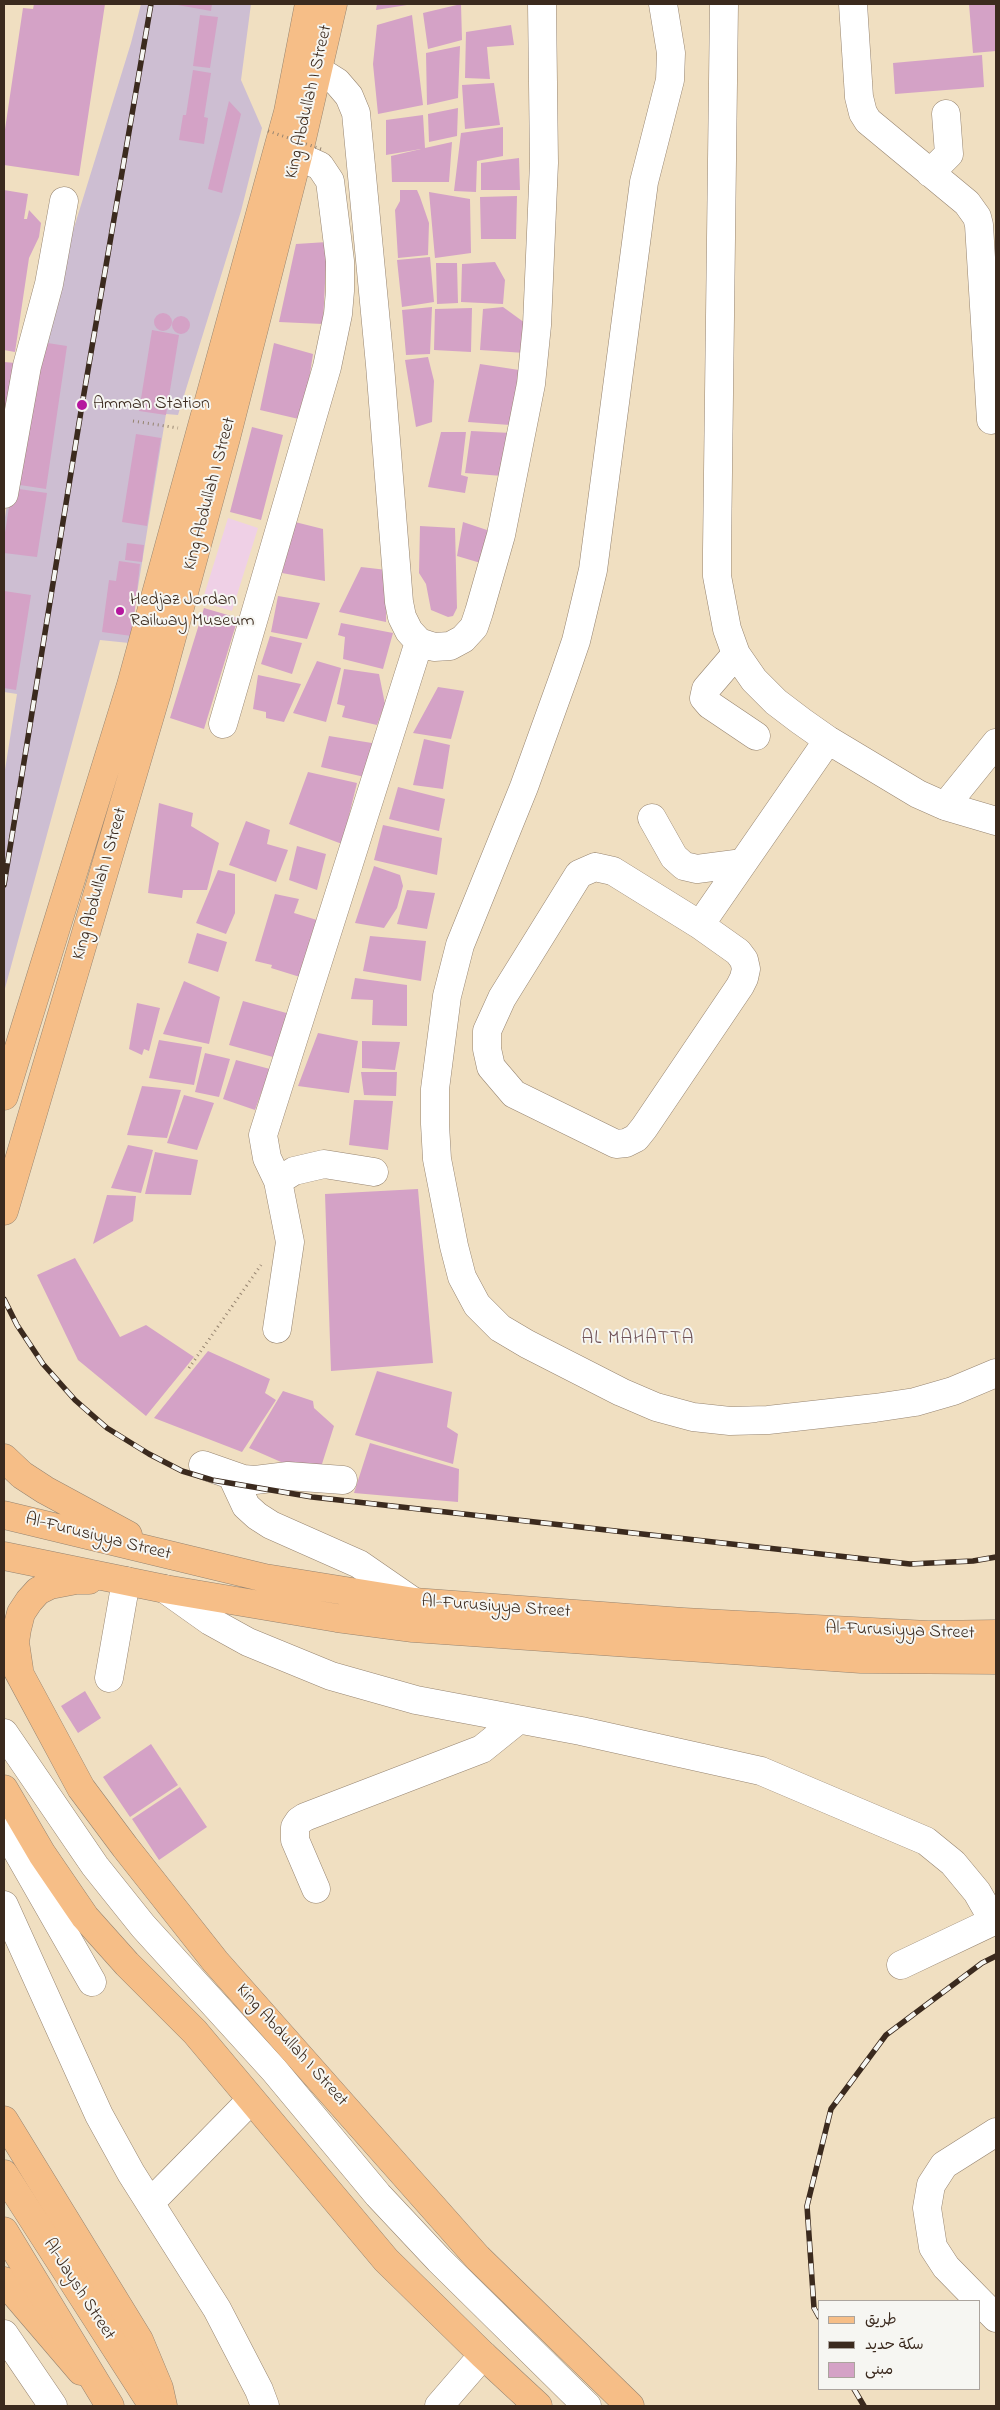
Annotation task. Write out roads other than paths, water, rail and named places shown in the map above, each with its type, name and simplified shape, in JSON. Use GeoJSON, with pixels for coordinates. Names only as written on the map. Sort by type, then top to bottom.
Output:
{"type":"FeatureCollection","features":[{"type":"Feature","properties":{"kind":"main road","name":"King Abdullah I Street"},"geometry":{"type":"LineString","coordinates":[[4,1211],[157,692],[311,153],[308,67],[310,4]]}},
{"type":"Feature","properties":{"kind":"main road","name":"King Abdullah I Street"},"geometry":{"type":"LineString","coordinates":[[4,1096],[131,685],[288,112],[333,4]]}},
{"type":"Feature","properties":{"kind":"main road"},"geometry":{"type":"LineString","coordinates":[[4,1458],[22,1475],[45,1490],[162,1553]]}},
{"type":"Feature","properties":{"kind":"main road","name":"Al-Furusiyya Street"},"geometry":{"type":"LineString","coordinates":[[4,1515],[265,1578],[414,1602],[683,1622],[928,1635],[996,1634]]}},
{"type":"Feature","properties":{"kind":"main road","name":"Al-Furusiyya Street"},"geometry":{"type":"LineString","coordinates":[[4,1556],[166,1589],[336,1618],[413,1628],[862,1659],[996,1660]]}},
{"type":"Feature","properties":{"kind":"main road"},"geometry":{"type":"LineString","coordinates":[[20,1678],[15,1642],[16,1629],[21,1613],[38,1592],[50,1585],[76,1580],[126,1580]]}},
{"type":"Feature","properties":{"kind":"main road","name":"King Abdullah I Street"},"geometry":{"type":"LineString","coordinates":[[4,1645],[20,1678],[81,1788],[215,1961],[478,2258],[630,2406]]}},
{"type":"Feature","properties":{"kind":"main road"},"geometry":{"type":"LineString","coordinates":[[4,1790],[42,1854],[85,1918],[127,1964],[195,2032],[386,2260],[483,2356],[538,2406]]}},
{"type":"Feature","properties":{"kind":"main road"},"geometry":{"type":"LineString","coordinates":[[4,2120],[139,2340],[159,2388],[163,2406]]}},
{"type":"Feature","properties":{"kind":"main road","name":"Al-Jaysh Street"},"geometry":{"type":"LineString","coordinates":[[4,2174],[153,2406]]}},
{"type":"Feature","properties":{"kind":"main road","name":"Al-Jaysh Street"},"geometry":{"type":"LineString","coordinates":[[4,2231],[106,2400]]}},
{"type":"Feature","properties":{"kind":"main road"},"geometry":{"type":"LineString","coordinates":[[4,2282],[106,2400]]}},
{"type":"Feature","properties":{"kind":"street"},"geometry":{"type":"LineString","coordinates":[[308,67],[337,82],[349,96],[356,113],[381,375],[399,602],[406,624],[419,642],[434,647],[450,646],[464,639],[474,627],[501,535],[530,392],[537,325],[544,163],[542,4]]}},
{"type":"Feature","properties":{"kind":"street"},"geometry":{"type":"LineString","coordinates":[[664,4],[671,53],[670,80],[644,182],[593,570],[585,606],[564,676],[524,788],[460,945],[452,970],[442,1023],[435,1089],[437,1159],[462,1277],[477,1305],[506,1332],[621,1392],[656,1407],[693,1416],[730,1421],[768,1420],[875,1408],[915,1402],[953,1391],[996,1373]]}},
{"type":"Feature","properties":{"kind":"street"},"geometry":{"type":"LineString","coordinates":[[724,4],[717,558],[721,603],[736,654],[754,680],[776,702],[828,740],[918,794],[945,806],[996,822]]}},
{"type":"Feature","properties":{"kind":"street"},"geometry":{"type":"LineString","coordinates":[[853,4],[859,97],[863,113],[868,120],[967,204],[977,217],[991,420]]}},
{"type":"Feature","properties":{"kind":"street"},"geometry":{"type":"LineString","coordinates":[[930,173],[949,154],[946,114]]}},
{"type":"Feature","properties":{"kind":"street"},"geometry":{"type":"LineString","coordinates":[[223,724],[327,367],[338,314],[340,261],[330,181],[311,153]]}},
{"type":"Feature","properties":{"kind":"street"},"geometry":{"type":"LineString","coordinates":[[4,494],[27,366],[47,294],[64,201]]}},
{"type":"Feature","properties":{"kind":"street"},"geometry":{"type":"LineString","coordinates":[[277,1330],[290,1242],[278,1181],[263,1146],[266,1123],[419,642]]}},
{"type":"Feature","properties":{"kind":"street"},"geometry":{"type":"LineString","coordinates":[[736,654],[706,689],[704,698],[710,705],[756,736]]}},
{"type":"Feature","properties":{"kind":"street"},"geometry":{"type":"LineString","coordinates":[[700,925],[828,740]]}},
{"type":"Feature","properties":{"kind":"street"},"geometry":{"type":"LineString","coordinates":[[945,806],[996,743]]}},
{"type":"Feature","properties":{"kind":"street"},"geometry":{"type":"LineString","coordinates":[[652,818],[674,857],[684,866],[697,869],[743,863]]}},
{"type":"Feature","properties":{"kind":"street"},"geometry":{"type":"LineString","coordinates":[[595,867],[613,871],[700,925],[738,952],[744,960],[744,978],[636,1138],[626,1143],[616,1144],[605,1140],[514,1094],[491,1067],[487,1049],[487,1031],[493,1014],[574,882],[586,869],[595,867]]}},
{"type":"Feature","properties":{"kind":"street"},"geometry":{"type":"LineString","coordinates":[[278,1181],[294,1171],[324,1164],[374,1172]]}},
{"type":"Feature","properties":{"kind":"street"},"geometry":{"type":"LineString","coordinates":[[203,1465],[232,1476],[255,1480],[288,1476],[343,1480]]}},
{"type":"Feature","properties":{"kind":"street"},"geometry":{"type":"LineString","coordinates":[[232,1476],[246,1506],[257,1516],[271,1525],[359,1564],[414,1602]]}},
{"type":"Feature","properties":{"kind":"street"},"geometry":{"type":"LineString","coordinates":[[109,1678],[126,1580]]}},
{"type":"Feature","properties":{"kind":"street"},"geometry":{"type":"LineString","coordinates":[[166,1589],[210,1621],[248,1642],[331,1676],[416,1700],[581,1731],[740,1765],[760,1771],[915,1835],[937,1848],[953,1863],[977,1892],[995,1920],[901,1965]]}},
{"type":"Feature","properties":{"kind":"street"},"geometry":{"type":"LineString","coordinates":[[316,1889],[295,1840],[295,1827],[299,1822],[482,1749],[518,1720]]}},
{"type":"Feature","properties":{"kind":"street"},"geometry":{"type":"LineString","coordinates":[[4,1733],[95,1866],[143,1926],[274,2070],[385,2202],[445,2266],[587,2406]]}},
{"type":"Feature","properties":{"kind":"street"},"geometry":{"type":"LineString","coordinates":[[4,1752],[83,1871],[127,1926],[267,2077],[337,2166],[401,2239],[567,2406]]}},
{"type":"Feature","properties":{"kind":"street"},"geometry":{"type":"LineString","coordinates":[[4,1828],[92,1982]]}},
{"type":"Feature","properties":{"kind":"street"},"geometry":{"type":"LineString","coordinates":[[4,1905],[99,2115],[150,2203],[217,2309],[259,2390],[265,2406]]}},
{"type":"Feature","properties":{"kind":"street"},"geometry":{"type":"LineString","coordinates":[[150,2203],[251,2100]]}},
{"type":"Feature","properties":{"kind":"street"},"geometry":{"type":"LineString","coordinates":[[990,2303],[946,2267],[933,2247],[927,2208],[931,2185],[944,2165],[996,2132]]}},
{"type":"Feature","properties":{"kind":"street"},"geometry":{"type":"LineString","coordinates":[[4,2334],[53,2406]]}},
{"type":"Feature","properties":{"kind":"street"},"geometry":{"type":"LineString","coordinates":[[439,2406],[483,2356]]}},
{"type":"Feature","properties":{"kind":"railway"},"geometry":{"type":"LineString","coordinates":[[4,885],[82,405],[151,4]]}},
{"type":"Feature","properties":{"kind":"railway"},"geometry":{"type":"LineString","coordinates":[[4,1299],[17,1325],[43,1364],[75,1400],[107,1428],[149,1454],[182,1471],[212,1480],[312,1497],[910,1564],[973,1561],[996,1557]]}},
{"type":"Feature","properties":{"kind":"railway"},"geometry":{"type":"LineString","coordinates":[[818,2315],[814,2308],[807,2206],[831,2109],[886,2035],[982,1963],[996,1956]]}},
{"type":"Feature","properties":{"kind":"railway"},"geometry":{"type":"LineString","coordinates":[[855,2390],[864,2406]]}},
{"type":"Feature","properties":{"kind":"place","name":"Amman Station"},"geometry":{"type":"Point","coordinates":[82,405]}},
{"type":"Feature","properties":{"kind":"place","name":"Hedjaz Jordan Railway Museum"},"geometry":{"type":"Point","coordinates":[120,611]}},
{"type":"Feature","properties":{"kind":"district","name":"AL MAHATTA"},"geometry":{"type":"Point","coordinates":[638,1340]}}]}
